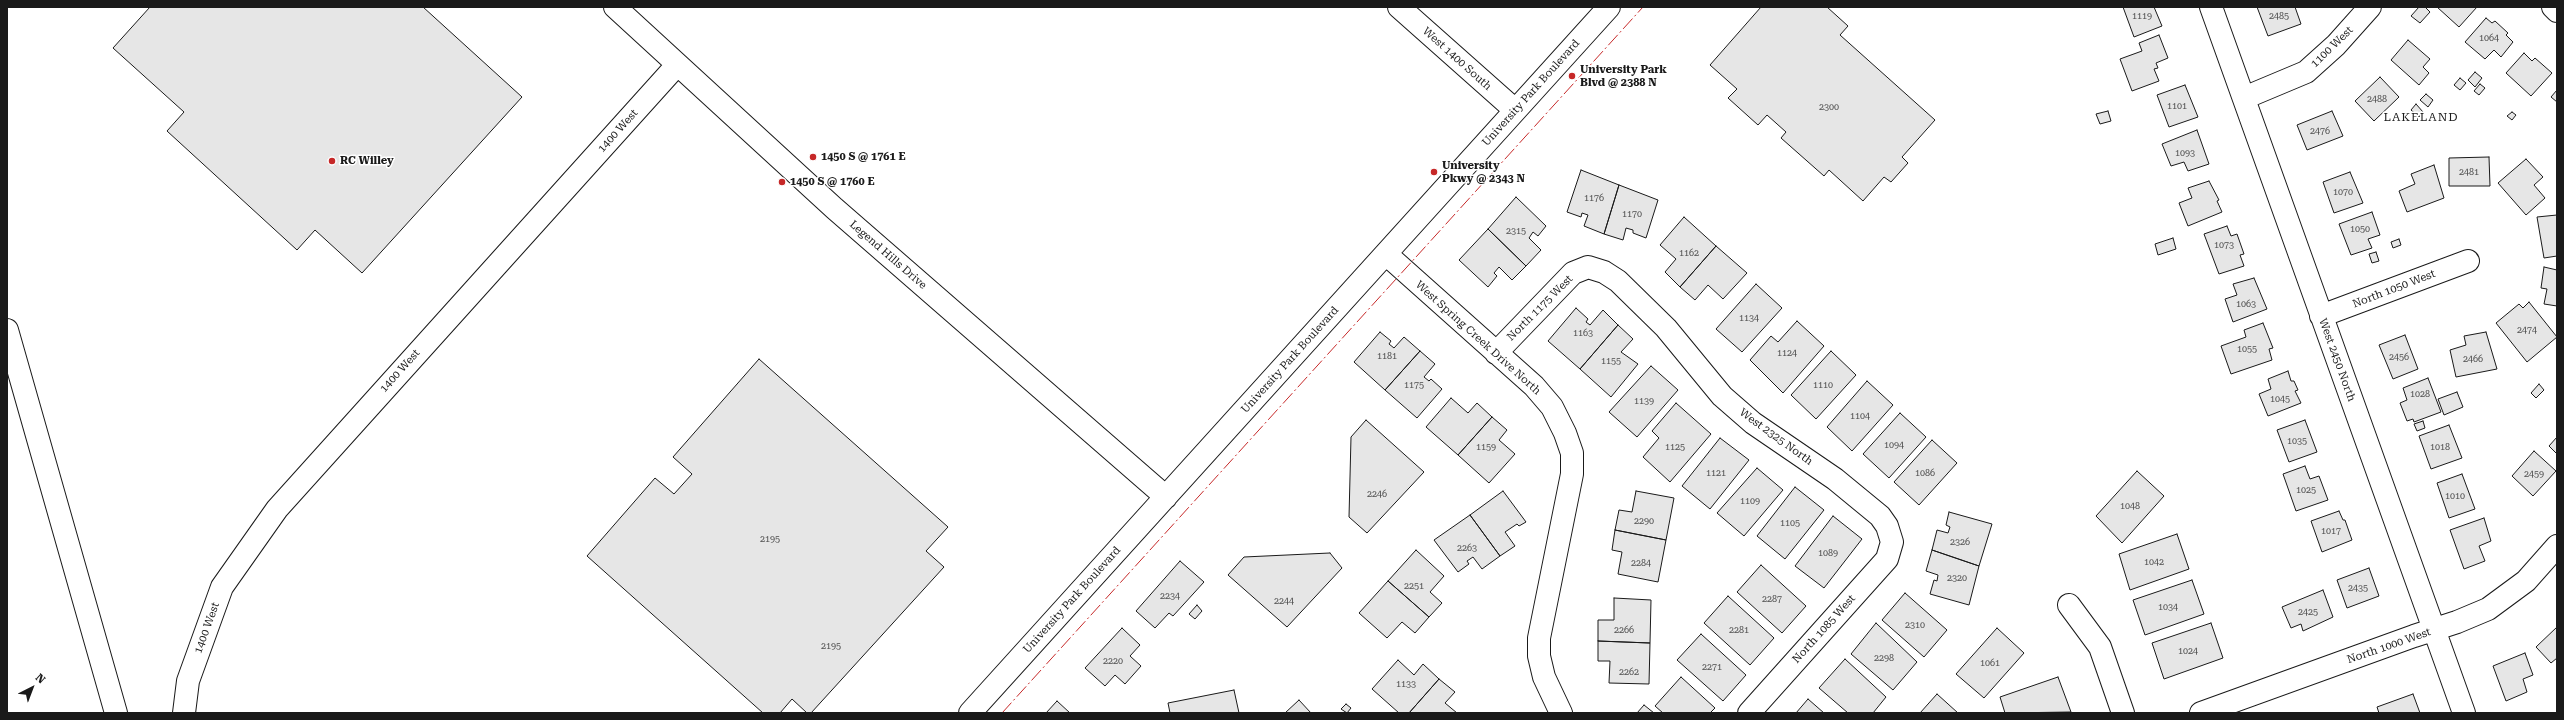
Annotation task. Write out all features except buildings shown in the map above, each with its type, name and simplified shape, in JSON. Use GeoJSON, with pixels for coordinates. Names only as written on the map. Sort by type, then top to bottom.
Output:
{"type":"FeatureCollection","features":[{"type":"Feature","properties":{"kind":"main road","name":"Legend Hills Drive"},"geometry":{"type":"LineString","coordinates":[[615,7],[834,208],[1166,497]]}},
{"type":"Feature","properties":{"kind":"main road","name":"West 1400 South"},"geometry":{"type":"LineString","coordinates":[[1399,7],[1515,110]]}},
{"type":"Feature","properties":{"kind":"main road","name":"University Park Boulevard"},"geometry":{"type":"LineString","coordinates":[[970,713],[1609,7]]}},
{"type":"Feature","properties":{"kind":"main road","name":"West 2450 North"},"geometry":{"type":"LineString","coordinates":[[2210,7],[2464,713]]}},
{"type":"Feature","properties":{"kind":"main road","name":"1100 West"},"geometry":{"type":"LineString","coordinates":[[2244,98],[2306,72],[2336,45],[2370,7]]}},
{"type":"Feature","properties":{"kind":"main road"},"geometry":{"type":"LineString","coordinates":[[2553,7],[2557,11]]}},
{"type":"Feature","properties":{"kind":"main road","name":"1400 West"},"geometry":{"type":"LineString","coordinates":[[184,713],[188,681],[222,587],[277,509],[677,65]]}},
{"type":"Feature","properties":{"kind":"main road","name":"West Spring Creek Drive North"},"geometry":{"type":"LineString","coordinates":[[1386,254],[1534,386],[1552,407],[1565,433],[1572,453],[1572,474],[1539,638],[1539,656],[1544,677],[1561,713]]}},
{"type":"Feature","properties":{"kind":"main road","name":"North 1050 West"},"geometry":{"type":"LineString","coordinates":[[2321,316],[2468,261]]}},
{"type":"Feature","properties":{"kind":"main road","name":"North 1175 West"},"geometry":{"type":"LineString","coordinates":[[1496,353],[1562,283],[1573,273],[1588,268]]}},
{"type":"Feature","properties":{"kind":"main road","name":"West 2325 North"},"geometry":{"type":"LineString","coordinates":[[1588,268],[1604,272],[1618,281],[1666,328],[1722,396],[1753,423],[1835,479],[1880,516],[1887,526],[1892,542]]}},
{"type":"Feature","properties":{"kind":"main road"},"geometry":{"type":"LineString","coordinates":[[7,330],[116,713]]}},
{"type":"Feature","properties":{"kind":"main road","name":"North 1085 West"},"geometry":{"type":"LineString","coordinates":[[1749,713],[1887,559],[1892,542]]}},
{"type":"Feature","properties":{"kind":"main road","name":"North 1000 West"},"geometry":{"type":"LineString","coordinates":[[2201,713],[2414,636],[2435,630],[2488,609],[2526,581],[2557,546]]}},
{"type":"Feature","properties":{"kind":"main road"},"geometry":{"type":"LineString","coordinates":[[2069,605],[2100,647],[2123,713]]}},
{"type":"Feature","properties":{"kind":"power"},"geometry":{"type":"LineString","coordinates":[[1002,713],[1643,7]]}},
{"type":"Feature","properties":{"kind":"place","name":"University Park Blvd @ 2388 N"},"geometry":{"type":"Point","coordinates":[1572,76]}},
{"type":"Feature","properties":{"kind":"place","name":"1450 S @ 1761 E"},"geometry":{"type":"Point","coordinates":[813,157]}},
{"type":"Feature","properties":{"kind":"place","name":"RC Willey"},"geometry":{"type":"Point","coordinates":[332,161]}},
{"type":"Feature","properties":{"kind":"place","name":"University Pkwy @ 2343 N"},"geometry":{"type":"Point","coordinates":[1434,172]}},
{"type":"Feature","properties":{"kind":"place","name":"1450 S @ 1760 E"},"geometry":{"type":"Point","coordinates":[782,182]}},
{"type":"Feature","properties":{"kind":"district","name":"LAKELAND"},"geometry":{"type":"Point","coordinates":[2421,117]}}]}
